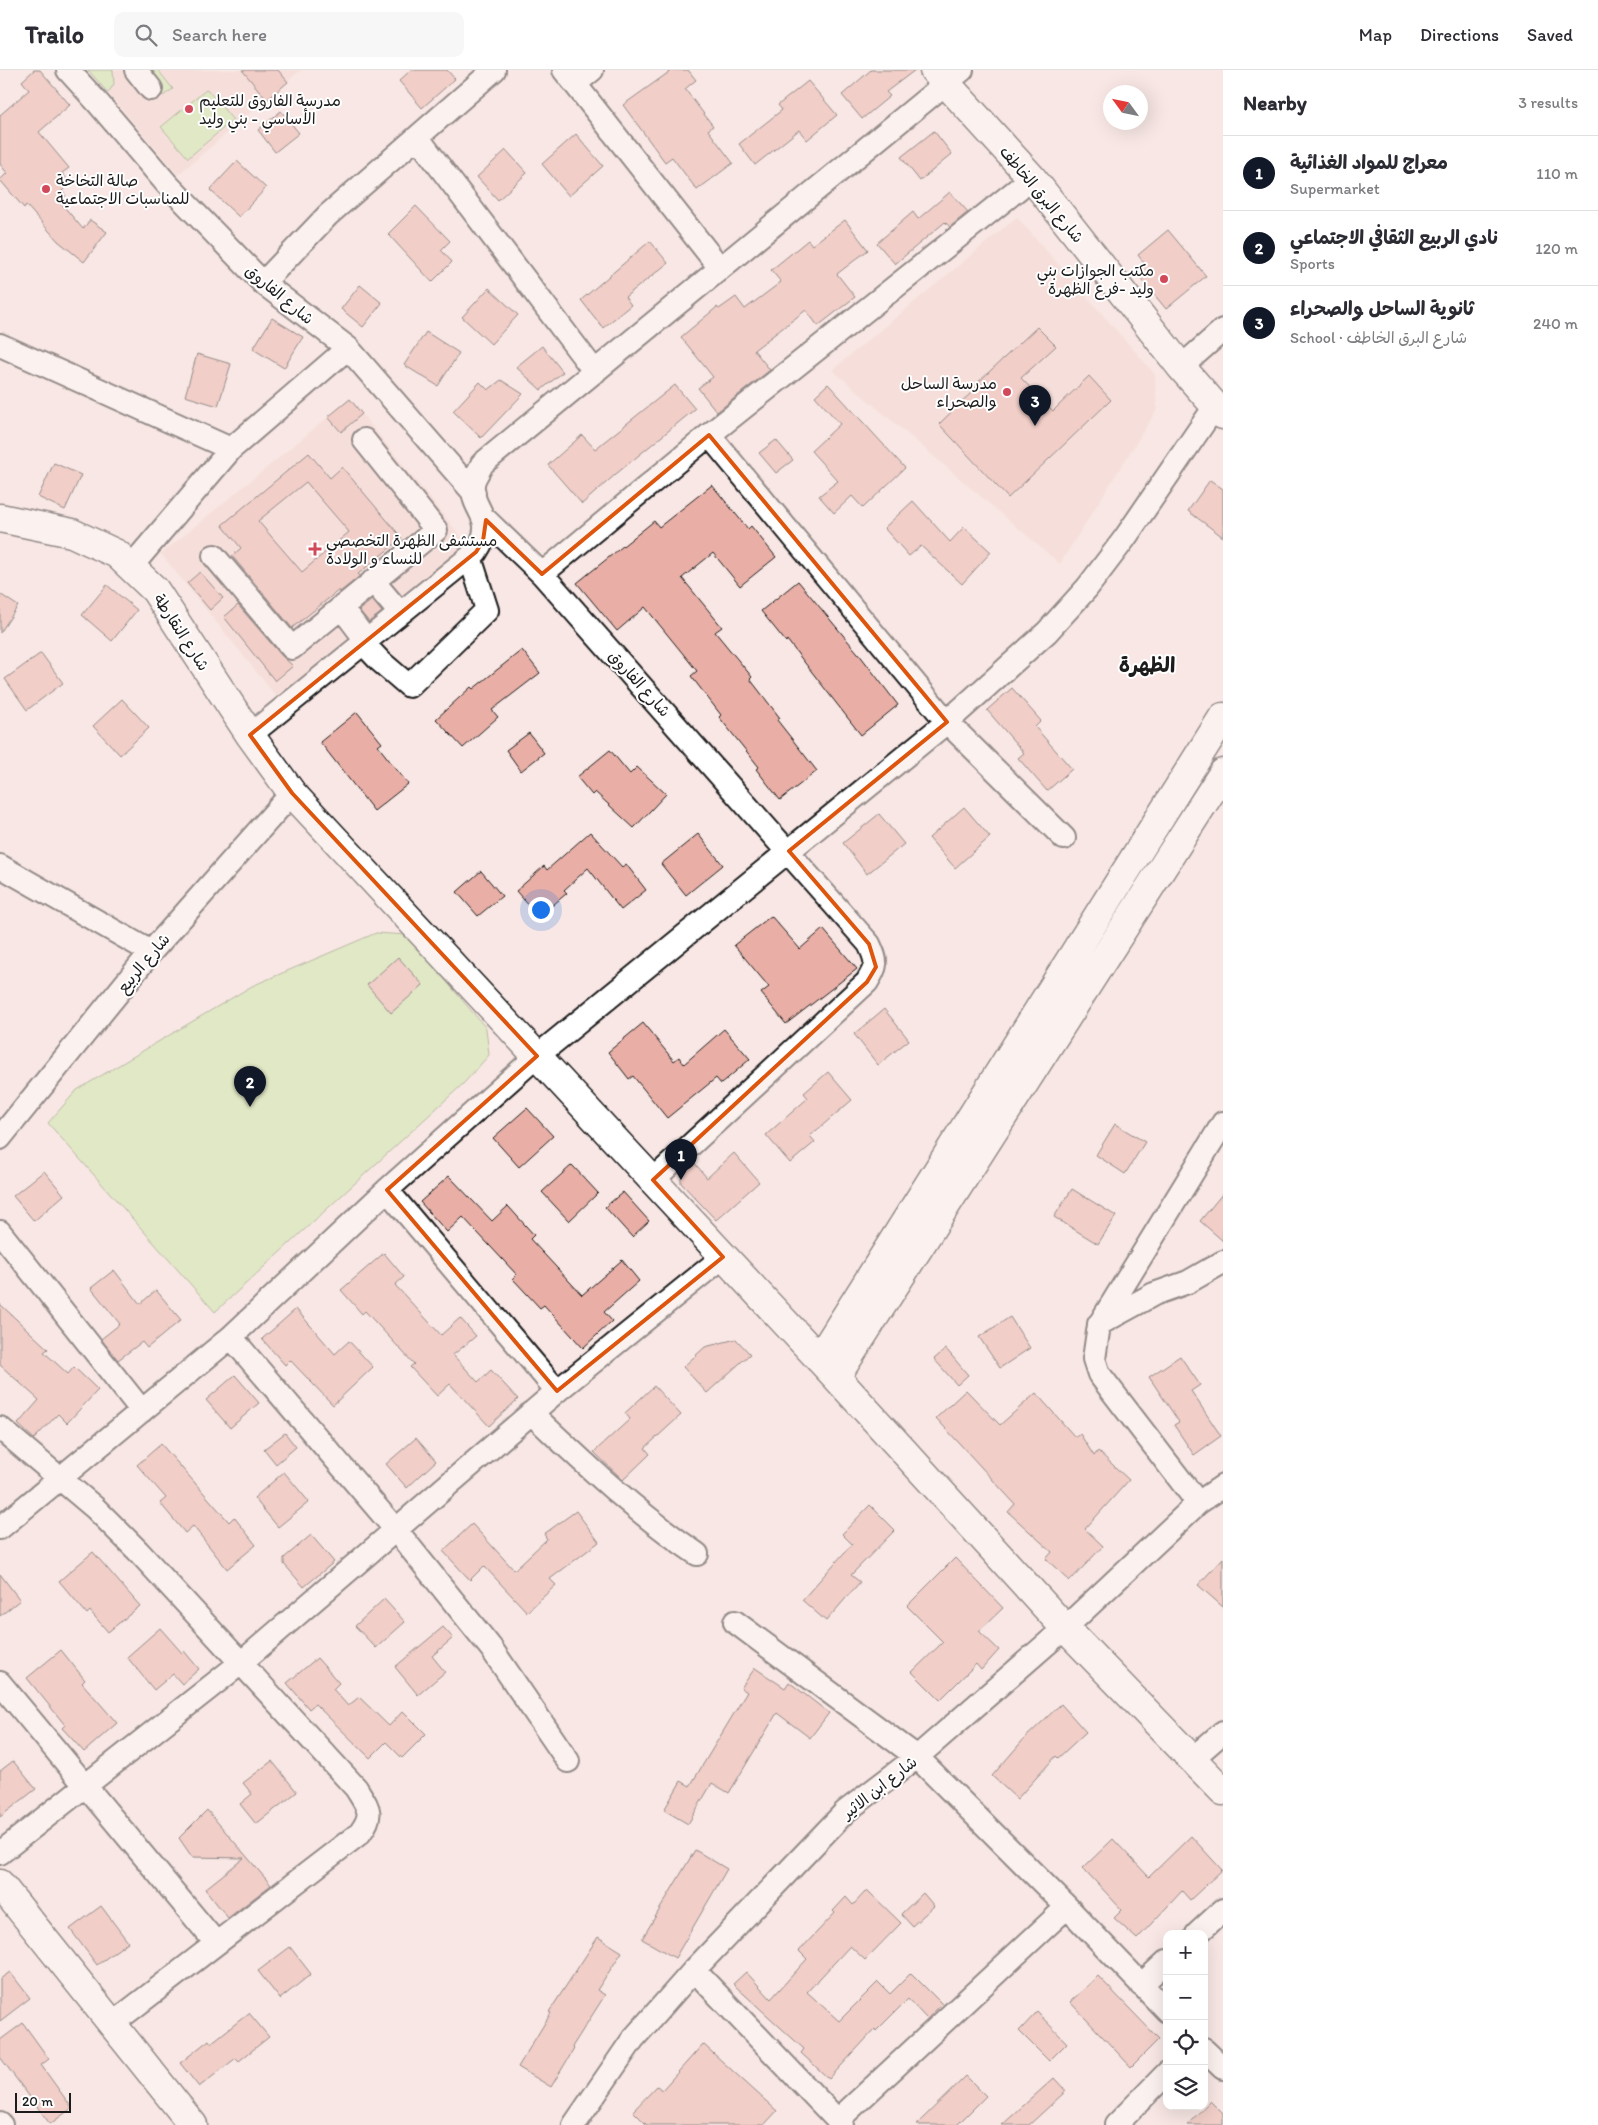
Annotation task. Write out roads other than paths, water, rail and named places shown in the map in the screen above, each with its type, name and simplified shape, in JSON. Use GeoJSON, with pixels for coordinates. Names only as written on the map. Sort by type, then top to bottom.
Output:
{"type":"FeatureCollection","features":[{"type":"Feature","properties":{"kind":"main road","name":"شارع البرق الخاطف"},"geometry":{"type":"LineString","coordinates":[[947,75],[1032,178],[1181,367],[1219,410]]}},
{"type":"Feature","properties":{"kind":"main road","name":"شارع النقارطة"},"geometry":{"type":"LineString","coordinates":[[0,518],[72,533],[117,554],[155,590],[250,735],[292,792],[828,1368],[1065,1628],[1223,1791]]}},
{"type":"Feature","properties":{"kind":"main road"},"geometry":{"type":"LineString","coordinates":[[828,1368],[1223,717]]}},
{"type":"Feature","properties":{"kind":"main road"},"geometry":{"type":"LineString","coordinates":[[828,1368],[1223,773]]}},
{"type":"Feature","properties":{"kind":"main road"},"geometry":{"type":"LineString","coordinates":[[0,1884],[193,2125]]}},
{"type":"Feature","properties":{"kind":"street","name":"شارع الفاروق"},"geometry":{"type":"LineString","coordinates":[[68,70],[166,184],[262,284],[348,348],[474,493],[486,520],[542,574],[789,851],[869,944],[876,959],[876,967],[867,982],[653,1180]]}},
{"type":"Feature","properties":{"kind":"street"},"geometry":{"type":"LineString","coordinates":[[136,70],[151,89]]}},
{"type":"Feature","properties":{"kind":"street"},"geometry":{"type":"LineString","coordinates":[[262,284],[328,215],[494,70]]}},
{"type":"Feature","properties":{"kind":"street"},"geometry":{"type":"LineString","coordinates":[[577,75],[720,268]]}},
{"type":"Feature","properties":{"kind":"street"},"geometry":{"type":"LineString","coordinates":[[474,493],[473,484],[482,464],[720,268],[947,75]]}},
{"type":"Feature","properties":{"kind":"street"},"geometry":{"type":"LineString","coordinates":[[418,138],[594,372]]}},
{"type":"Feature","properties":{"kind":"street"},"geometry":{"type":"LineString","coordinates":[[542,574],[709,435],[1032,178]]}},
{"type":"Feature","properties":{"kind":"street"},"geometry":{"type":"LineString","coordinates":[[1181,367],[1223,330]]}},
{"type":"Feature","properties":{"kind":"street"},"geometry":{"type":"LineString","coordinates":[[0,345],[231,449]]}},
{"type":"Feature","properties":{"kind":"street"},"geometry":{"type":"LineString","coordinates":[[130,568],[231,449],[348,348]]}},
{"type":"Feature","properties":{"kind":"street"},"geometry":{"type":"LineString","coordinates":[[0,1528],[231,1337],[388,1190],[537,1056],[947,722],[1047,632],[1087,588],[1219,410]]}},
{"type":"Feature","properties":{"kind":"street"},"geometry":{"type":"LineString","coordinates":[[709,435],[947,722],[1064,838]]}},
{"type":"Feature","properties":{"kind":"street"},"geometry":{"type":"LineString","coordinates":[[214,556],[292,648],[436,530],[364,440]]}},
{"type":"Feature","properties":{"kind":"street"},"geometry":{"type":"LineString","coordinates":[[250,735],[476,552],[483,541],[486,520]]}},
{"type":"Feature","properties":{"kind":"street"},"geometry":{"type":"LineString","coordinates":[[341,607],[364,642],[380,661],[409,686],[487,610],[470,557]]}},
{"type":"Feature","properties":{"kind":"street"},"geometry":{"type":"LineString","coordinates":[[373,581],[400,613]]}},
{"type":"Feature","properties":{"kind":"street","name":"شارع الربيع"},"geometry":{"type":"LineString","coordinates":[[0,1138],[151,952],[292,792]]}},
{"type":"Feature","properties":{"kind":"street"},"geometry":{"type":"LineString","coordinates":[[0,866],[151,952]]}},
{"type":"Feature","properties":{"kind":"street"},"geometry":{"type":"LineString","coordinates":[[1198,1503],[1099,1374],[1094,1359],[1098,1325],[1223,1122]]}},
{"type":"Feature","properties":{"kind":"street"},"geometry":{"type":"LineString","coordinates":[[388,1190],[558,1391]]}},
{"type":"Feature","properties":{"kind":"street"},"geometry":{"type":"LineString","coordinates":[[0,1232],[142,1411]]}},
{"type":"Feature","properties":{"kind":"street"},"geometry":{"type":"LineString","coordinates":[[0,1853],[242,1662],[531,1413],[724,1257]]}},
{"type":"Feature","properties":{"kind":"street"},"geometry":{"type":"LineString","coordinates":[[1098,1325],[1154,1294],[1188,1282],[1223,1262]]}},
{"type":"Feature","properties":{"kind":"street"},"geometry":{"type":"LineString","coordinates":[[231,1337],[396,1530],[491,1648],[568,1761]]}},
{"type":"Feature","properties":{"kind":"street"},"geometry":{"type":"LineString","coordinates":[[531,1413],[616,1494],[663,1531],[697,1554]]}},
{"type":"Feature","properties":{"kind":"street"},"geometry":{"type":"LineString","coordinates":[[0,1428],[95,1508],[138,1551],[356,1788],[370,1810],[368,1823],[360,1833],[112,2024]]}},
{"type":"Feature","properties":{"kind":"street","name":"شارع ابن الاثير"},"geometry":{"type":"LineString","coordinates":[[577,2124],[632,2039],[694,1970],[846,1812],[917,1757],[1065,1628],[1198,1503],[1223,1486]]}},
{"type":"Feature","properties":{"kind":"street"},"geometry":{"type":"LineString","coordinates":[[735,1622],[917,1757],[1067,1907],[1163,2007]]}},
{"type":"Feature","properties":{"kind":"street"},"geometry":{"type":"LineString","coordinates":[[0,1683],[216,1943]]}},
{"type":"Feature","properties":{"kind":"street"},"geometry":{"type":"LineString","coordinates":[[1193,1758],[1223,1732]]}},
{"type":"Feature","properties":{"kind":"street"},"geometry":{"type":"LineString","coordinates":[[694,1970],[840,2123],[1067,1907]]}},
{"type":"Feature","properties":{"kind":"street"},"geometry":{"type":"LineString","coordinates":[[1201,1930],[1223,1910]]}},
{"type":"Feature","properties":{"kind":"street"},"geometry":{"type":"LineString","coordinates":[[1141,1984],[1163,1965]]}},
{"type":"Feature","properties":{"kind":"street"},"geometry":{"type":"LineString","coordinates":[[1208,2054],[1223,2068]]}},
{"type":"Feature","properties":{"kind":"street"},"geometry":{"type":"LineString","coordinates":[[1116,2125],[1163,2078]]}},
{"type":"Feature","properties":{"kind":"place","name":"مدرسة الفاروق للتعليم الأساسي - بني وليد"},"geometry":{"type":"Point","coordinates":[189,109]}},
{"type":"Feature","properties":{"kind":"place","name":"صالة التخاخة للمناسبات الاجتماعية"},"geometry":{"type":"Point","coordinates":[46,189]}},
{"type":"Feature","properties":{"kind":"place","name":"مكتب الجوازات بني وليد -فرع الظهرة"},"geometry":{"type":"Point","coordinates":[1164,279]}},
{"type":"Feature","properties":{"kind":"place","name":"مدرسة الساحل والصحراء"},"geometry":{"type":"Point","coordinates":[1007,392]}},
{"type":"Feature","properties":{"kind":"place","name":"ثانوية الساحل والصحراء"},"geometry":{"type":"Point","coordinates":[1035,426]}},
{"type":"Feature","properties":{"kind":"place","name":"مستشفى الظهرة التخصصي للنساء و الولادة"},"geometry":{"type":"Point","coordinates":[315,549]}},
{"type":"Feature","properties":{"kind":"place","name":"نادي الربيع الثقافي الاجتماعي"},"geometry":{"type":"Point","coordinates":[250,1107]}},
{"type":"Feature","properties":{"kind":"place","name":"معراج للمواد الغذائية"},"geometry":{"type":"Point","coordinates":[681,1180]}},
{"type":"Feature","properties":{"kind":"district","name":"الظهرة"},"geometry":{"type":"Point","coordinates":[1147,665]}}]}
